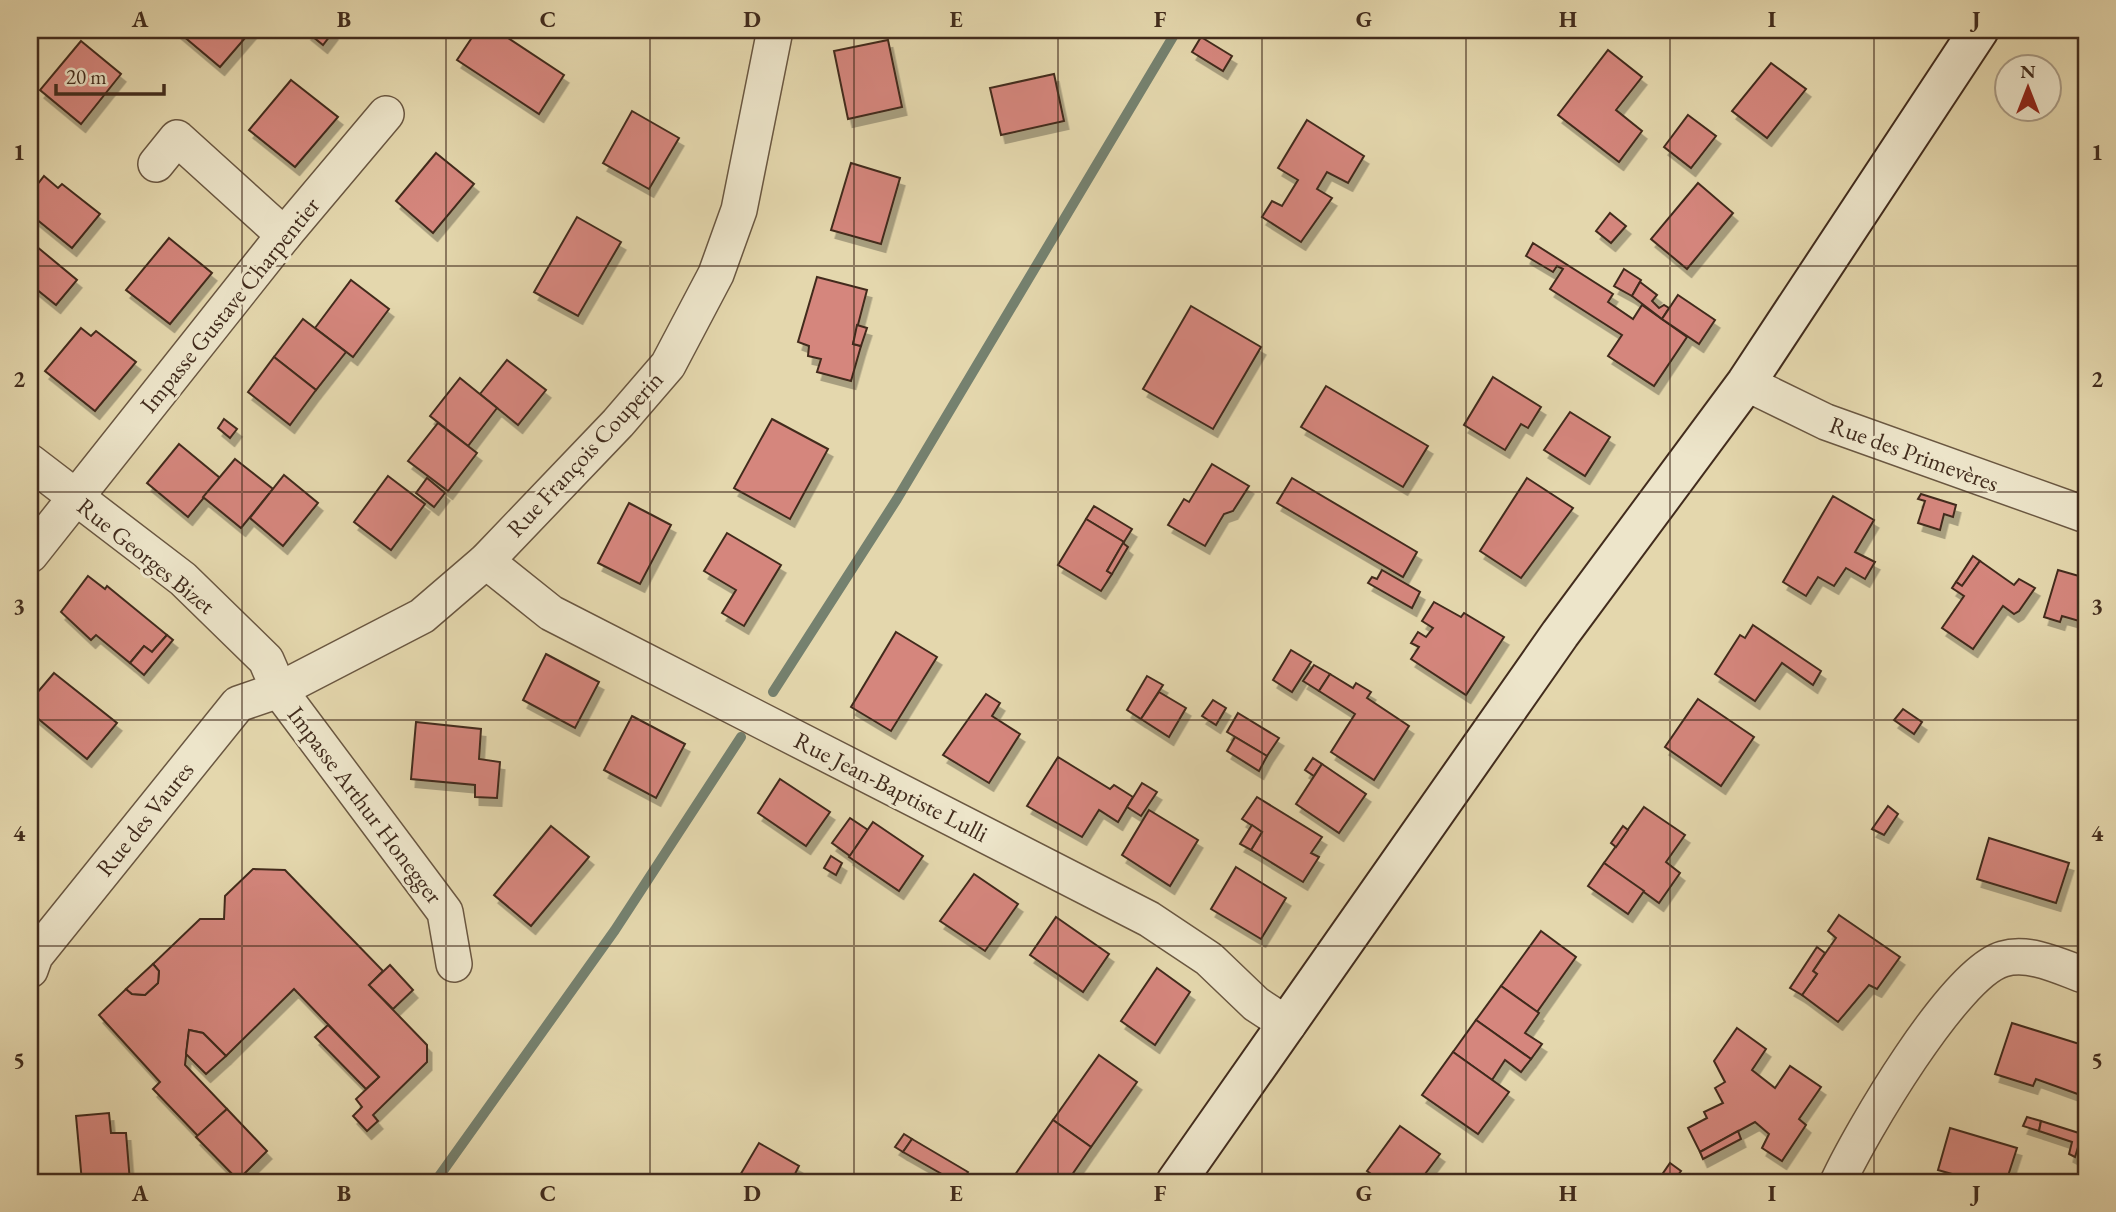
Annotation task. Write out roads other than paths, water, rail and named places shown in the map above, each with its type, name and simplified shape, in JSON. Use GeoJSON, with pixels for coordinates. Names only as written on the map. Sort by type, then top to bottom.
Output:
{"type":"FeatureCollection","features":[{"type":"Feature","properties":{"kind":"main road"},"geometry":{"type":"LineString","coordinates":[[1185,1179],[1288,1025],[1560,634],[1746,383],[1979,30]]}},
{"type":"Feature","properties":{"kind":"street","name":"Rue François Couperin"},"geometry":{"type":"LineString","coordinates":[[279,690],[422,616],[486,561],[618,423],[668,365],[716,274],[738,209],[775,30]]}},
{"type":"Feature","properties":{"kind":"street","name":"Impasse Gustave Charpentier"},"geometry":{"type":"LineString","coordinates":[[30,555],[284,235],[386,114]]}},
{"type":"Feature","properties":{"kind":"street"},"geometry":{"type":"LineString","coordinates":[[156,164],[177,138],[284,235]]}},
{"type":"Feature","properties":{"kind":"street","name":"Rue des Primevères"},"geometry":{"type":"LineString","coordinates":[[1746,383],[1826,422],[2086,515]]}},
{"type":"Feature","properties":{"kind":"street","name":"Rue Georges Bizet"},"geometry":{"type":"LineString","coordinates":[[30,462],[183,579],[266,660],[279,690]]}},
{"type":"Feature","properties":{"kind":"street","name":"Rue Jean-Baptiste Lulli"},"geometry":{"type":"LineString","coordinates":[[486,561],[551,613],[1149,919],[1209,959],[1256,1004],[1288,1025]]}},
{"type":"Feature","properties":{"kind":"street","name":"Impasse Arthur Honegger"},"geometry":{"type":"LineString","coordinates":[[279,690],[444,912],[454,964]]}},
{"type":"Feature","properties":{"kind":"street","name":"Rue des Vaures"},"geometry":{"type":"LineString","coordinates":[[30,970],[35,956],[237,704],[279,690]]}},
{"type":"Feature","properties":{"kind":"street"},"geometry":{"type":"LineString","coordinates":[[1839,1182],[1905,1063],[1962,989],[2002,959],[2032,958],[2086,976]]}},
{"type":"Feature","properties":{"kind":"waterway"},"geometry":{"type":"LineString","coordinates":[[773,692],[897,499],[1177,30]]}},
{"type":"Feature","properties":{"kind":"waterway"},"geometry":{"type":"LineString","coordinates":[[435,1182],[615,930],[741,737]]}}]}
